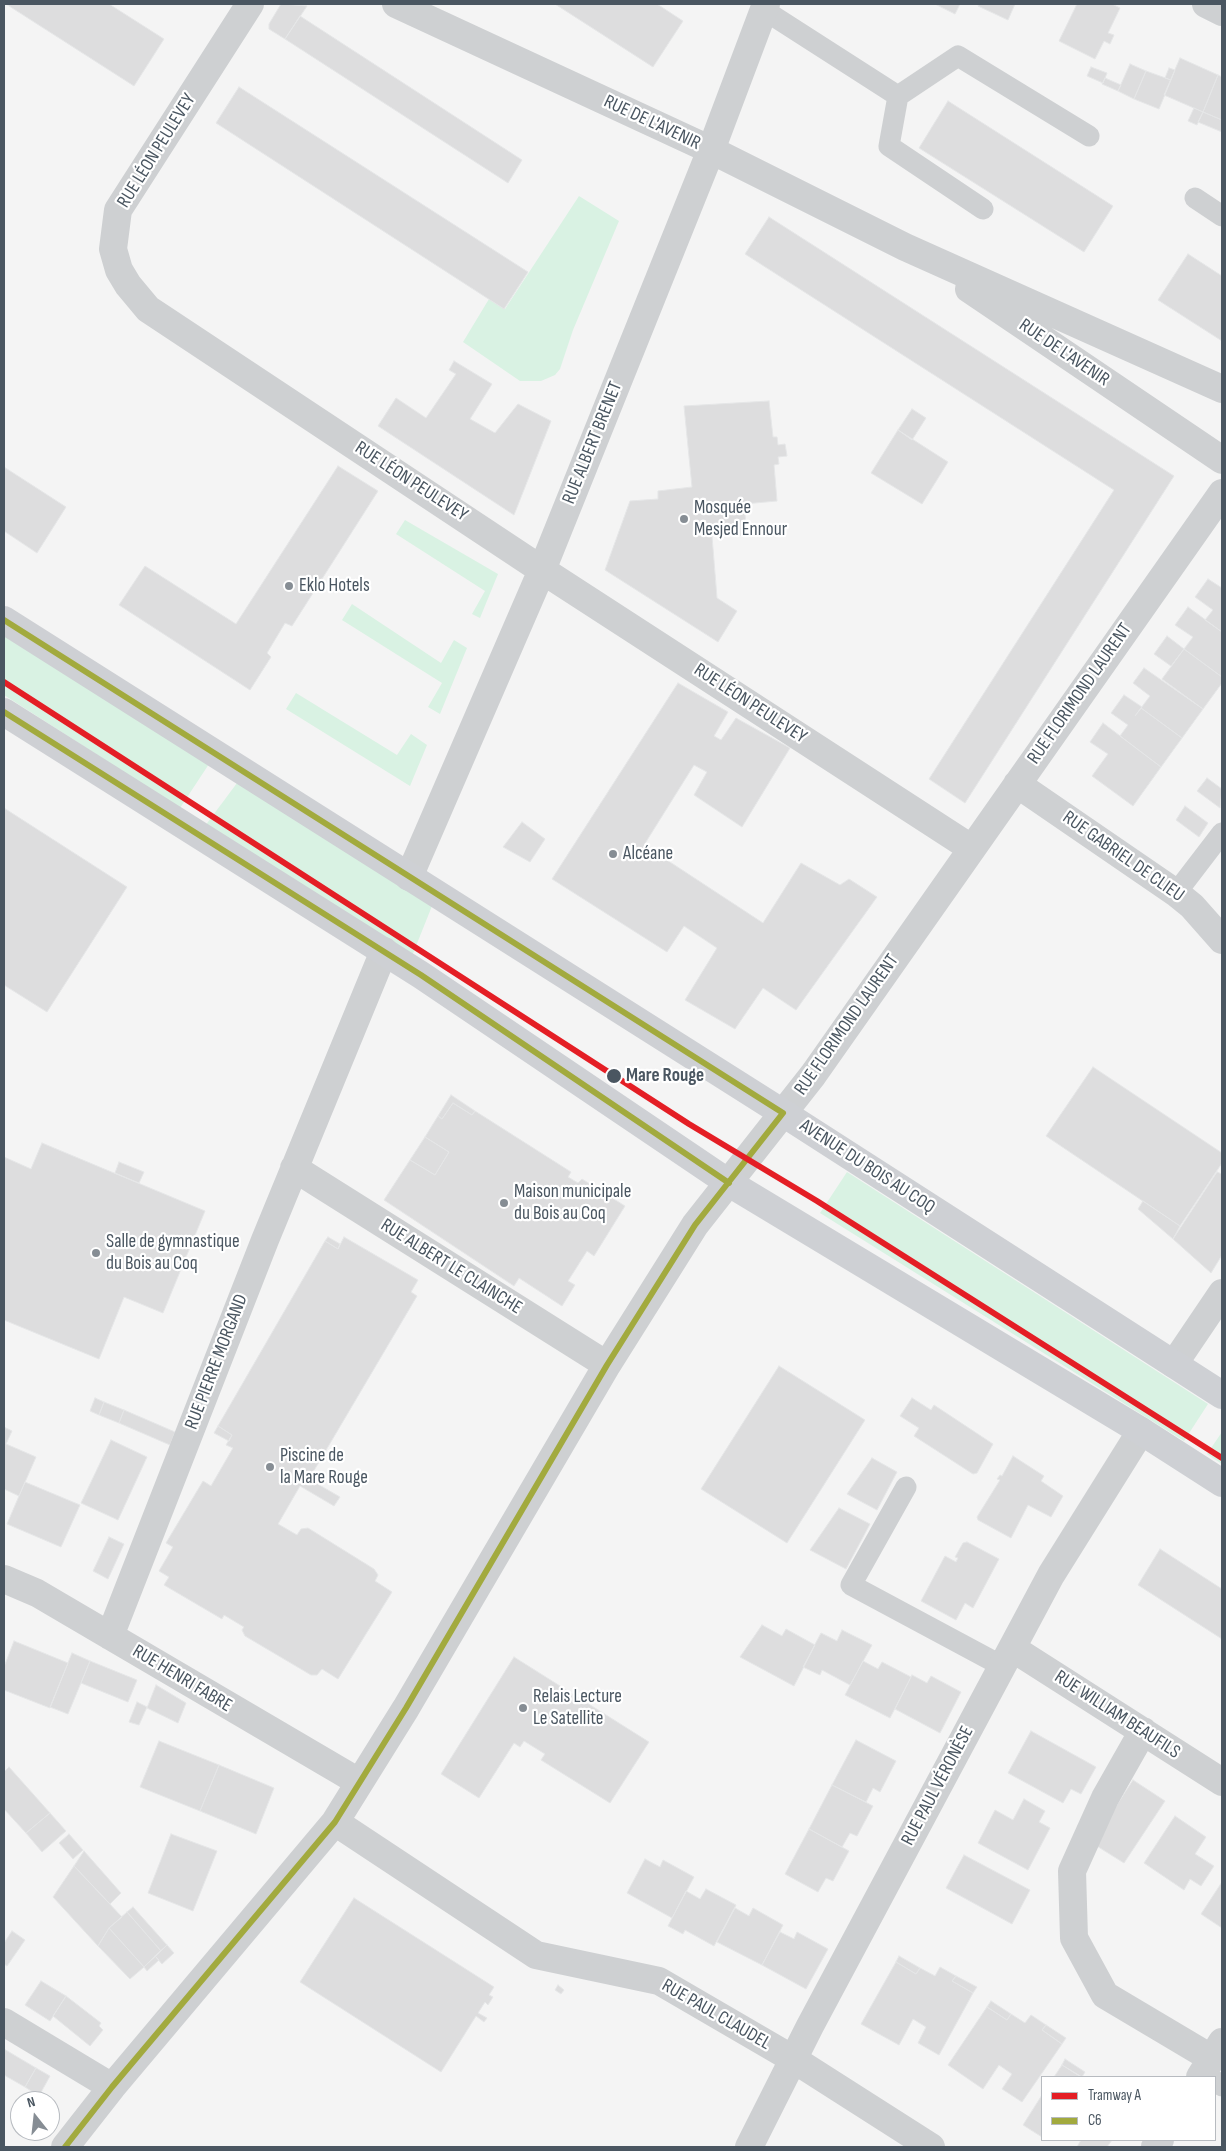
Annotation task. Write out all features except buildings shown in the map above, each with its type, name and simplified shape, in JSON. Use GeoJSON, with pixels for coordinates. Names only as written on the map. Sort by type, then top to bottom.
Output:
{"type":"FeatureCollection","features":[{"type":"Feature","properties":{"kind":"main road","name":"AVENUE DU BOIS AU COQ"},"geometry":{"type":"LineString","coordinates":[[4,620],[783,1113],[1222,1395]]}},
{"type":"Feature","properties":{"kind":"main road"},"geometry":{"type":"LineString","coordinates":[[4,712],[384,951],[728,1183],[1141,1431],[1222,1483]]}},
{"type":"Feature","properties":{"kind":"street","name":"RUE LÉON PEULEVEY"},"geometry":{"type":"LineString","coordinates":[[250,4],[118,210],[113,249],[119,270],[128,285],[148,309],[542,570],[971,848]]}},
{"type":"Feature","properties":{"kind":"street","name":"RUE DE L'AVENIR"},"geometry":{"type":"LineString","coordinates":[[396,4],[711,150],[905,247],[1222,389]]}},
{"type":"Feature","properties":{"kind":"street"},"geometry":{"type":"LineString","coordinates":[[1206,4],[1222,12]]}},
{"type":"Feature","properties":{"kind":"street","name":"RUE ALBERT BRENET"},"geometry":{"type":"LineString","coordinates":[[409,877],[542,570],[711,150],[765,7]]}},
{"type":"Feature","properties":{"kind":"street","name":"RUE DE L'AVENIR"},"geometry":{"type":"LineString","coordinates":[[905,247],[1222,460]]}},
{"type":"Feature","properties":{"kind":"street","name":"RUE FLORIMOND LAURENT"},"geometry":{"type":"LineString","coordinates":[[65,2147],[112,2087],[335,1822],[406,1708],[607,1365],[695,1225],[813,1075],[1222,493]]}},
{"type":"Feature","properties":{"kind":"street","name":"RUE GABRIEL DE CLIEU"},"geometry":{"type":"LineString","coordinates":[[1017,784],[1176,893],[1192,906],[1222,940]]}},
{"type":"Feature","properties":{"kind":"street","name":"RUE PIERRE MORGAND"},"geometry":{"type":"LineString","coordinates":[[110,1636],[294,1168],[384,951]]}},
{"type":"Feature","properties":{"kind":"street","name":"RUE ALBERT LE CLAINCHE"},"geometry":{"type":"LineString","coordinates":[[294,1168],[607,1365]]}},
{"type":"Feature","properties":{"kind":"street"},"geometry":{"type":"LineString","coordinates":[[1174,1364],[1222,1293]]}},
{"type":"Feature","properties":{"kind":"street","name":"RUE PAUL VÉRONÈSE"},"geometry":{"type":"LineString","coordinates":[[748,2147],[1051,1575],[1141,1431]]}},
{"type":"Feature","properties":{"kind":"street","name":"RUE HENRI FABRE"},"geometry":{"type":"LineString","coordinates":[[4,1579],[38,1593],[359,1782]]}},
{"type":"Feature","properties":{"kind":"street","name":"RUE WILLIAM BEAUFILS"},"geometry":{"type":"LineString","coordinates":[[1007,1657],[1143,1731],[1222,1782]]}},
{"type":"Feature","properties":{"kind":"street"},"geometry":{"type":"LineString","coordinates":[[1143,1731],[1105,1798],[1072,1871],[1074,1938],[1105,1995],[1212,2070]]}},
{"type":"Feature","properties":{"kind":"street","name":"RUE PAUL CLAUDEL"},"geometry":{"type":"LineString","coordinates":[[335,1822],[536,1955],[658,1981],[793,2059],[931,2147]]}},
{"type":"Feature","properties":{"kind":"street"},"geometry":{"type":"LineString","coordinates":[[4,2022],[112,2087]]}},
{"type":"Feature","properties":{"kind":"lane"},"geometry":{"type":"LineString","coordinates":[[765,7],[898,96]]}},
{"type":"Feature","properties":{"kind":"lane"},"geometry":{"type":"LineString","coordinates":[[983,209],[889,146],[898,96],[958,56],[1089,136]]}},
{"type":"Feature","properties":{"kind":"lane"},"geometry":{"type":"LineString","coordinates":[[1195,198],[1222,216]]}},
{"type":"Feature","properties":{"kind":"lane"},"geometry":{"type":"LineString","coordinates":[[1176,893],[1222,833]]}},
{"type":"Feature","properties":{"kind":"lane"},"geometry":{"type":"LineString","coordinates":[[906,1487],[850,1585],[1007,1657]]}},
{"type":"Feature","properties":{"kind":"green space"},"geometry":{"type":"Polygon","coordinates":[[[579,196],[619,221],[573,330],[560,369],[555,375],[541,381],[520,381],[463,342],[489,299],[505,309],[579,196]]]}},
{"type":"Feature","properties":{"kind":"green space"},"geometry":{"type":"Polygon","coordinates":[[[405,520],[498,574],[480,618],[472,614],[485,591],[396,534],[405,520]]]}},
{"type":"Feature","properties":{"kind":"green space"},"geometry":{"type":"Polygon","coordinates":[[[352,604],[441,663],[454,640],[467,648],[440,714],[428,707],[442,683],[342,620],[352,604]]]}},
{"type":"Feature","properties":{"kind":"green space"},"geometry":{"type":"Polygon","coordinates":[[[4,635],[209,764],[180,808],[4,695],[4,635]]]}},
{"type":"Feature","properties":{"kind":"green space"},"geometry":{"type":"Polygon","coordinates":[[[296,693],[397,755],[411,734],[427,745],[410,786],[286,709],[296,693]]]}},
{"type":"Feature","properties":{"kind":"green space"},"geometry":{"type":"Polygon","coordinates":[[[237,783],[432,906],[412,956],[205,826],[237,783]]]}},
{"type":"Feature","properties":{"kind":"green space"},"geometry":{"type":"Polygon","coordinates":[[[847,1172],[1208,1404],[1184,1441],[820,1213],[847,1172]]]}},
{"type":"Feature","properties":{"kind":"green space"},"geometry":{"type":"Polygon","coordinates":[[[1222,1432],[1222,1464],[1207,1454],[1222,1432]]]}},
{"type":"Feature","properties":{"kind":"tram line","name":"A"},"geometry":{"type":"LineString","coordinates":[[4,682],[689,1124],[817,1201],[1222,1458]]}},
{"type":"Feature","properties":{"kind":"transit line","name":"C6"},"geometry":{"type":"LineString","coordinates":[[4,620],[783,1113],[695,1225],[607,1365],[406,1708],[335,1822],[112,2087],[65,2147]]}},
{"type":"Feature","properties":{"kind":"transit line","name":"C6"},"geometry":{"type":"LineString","coordinates":[[4,712],[421,975],[729,1183]]}},
{"type":"Feature","properties":{"kind":"place","name":"Mosquée Mesjed Ennour"},"geometry":{"type":"Point","coordinates":[684,519]}},
{"type":"Feature","properties":{"kind":"place","name":"Eklo Hotels"},"geometry":{"type":"Point","coordinates":[289,586]}},
{"type":"Feature","properties":{"kind":"place","name":"Alcéane"},"geometry":{"type":"Point","coordinates":[613,854]}},
{"type":"Feature","properties":{"kind":"place","name":"Mare Rouge"},"geometry":{"type":"Point","coordinates":[614,1076]}},
{"type":"Feature","properties":{"kind":"place","name":"Maison municipale du Bois au Coq"},"geometry":{"type":"Point","coordinates":[504,1203]}},
{"type":"Feature","properties":{"kind":"place","name":"Salle de gymnastique du Bois au Coq"},"geometry":{"type":"Point","coordinates":[96,1253]}},
{"type":"Feature","properties":{"kind":"place","name":"Piscine de la Mare Rouge"},"geometry":{"type":"Point","coordinates":[270,1467]}},
{"type":"Feature","properties":{"kind":"place","name":"Relais Lecture Le Satellite"},"geometry":{"type":"Point","coordinates":[523,1708]}}]}
